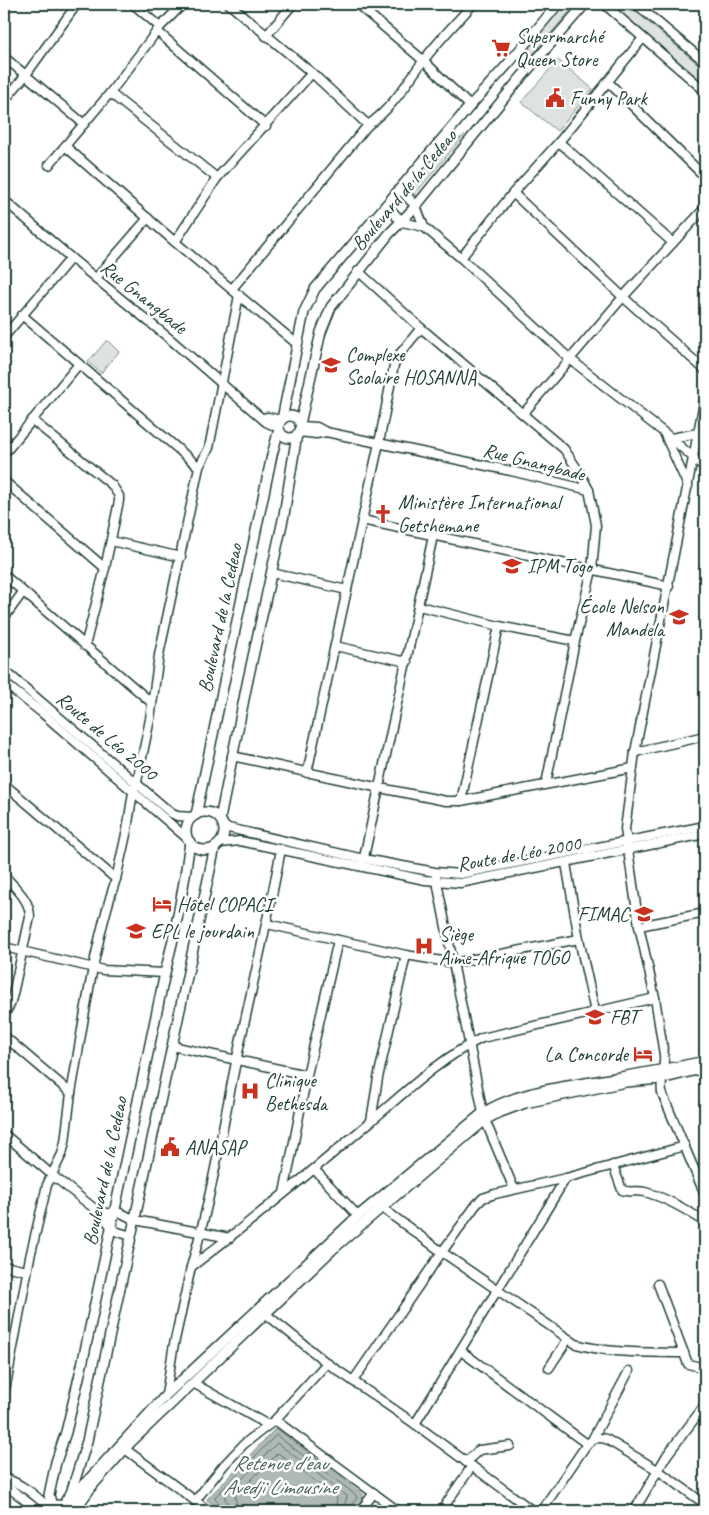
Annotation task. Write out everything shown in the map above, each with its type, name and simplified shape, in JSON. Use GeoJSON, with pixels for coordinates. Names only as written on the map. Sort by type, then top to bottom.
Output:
{"type":"FeatureCollection","features":[{"type":"Feature","properties":{"kind":"main road","name":"Boulevard de la Cedeao"},"geometry":{"type":"LineString","coordinates":[[194,816],[304,312],[311,296],[386,205],[558,4]]}},
{"type":"Feature","properties":{"kind":"main road","name":"Boulevard de la Cedeao"},"geometry":{"type":"LineString","coordinates":[[222,823],[232,756],[284,515],[299,429],[321,332],[327,316],[331,307],[358,271],[389,234],[416,206],[512,88],[585,4]]}},
{"type":"Feature","properties":{"kind":"main road"},"geometry":{"type":"LineString","coordinates":[[400,190],[416,206]]}},
{"type":"Feature","properties":{"kind":"main road"},"geometry":{"type":"LineString","coordinates":[[386,205],[402,222]]}},
{"type":"Feature","properties":{"kind":"main road"},"geometry":{"type":"LineString","coordinates":[[292,416],[296,418],[299,429],[294,437],[286,438],[280,433],[280,424],[285,417],[292,416]]}},
{"type":"Feature","properties":{"kind":"main road"},"geometry":{"type":"LineString","coordinates":[[209,813],[222,823],[223,838],[210,850],[199,849],[189,841],[187,828],[194,816],[209,813]]}},
{"type":"Feature","properties":{"kind":"main road","name":"Boulevard de la Cedeao"},"geometry":{"type":"LineString","coordinates":[[46,1509],[56,1462],[66,1432],[111,1227],[185,881],[189,841]]}},
{"type":"Feature","properties":{"kind":"main road","name":"Boulevard de la Cedeao"},"geometry":{"type":"LineString","coordinates":[[68,1509],[87,1441],[217,845]]}},
{"type":"Feature","properties":{"kind":"main road"},"geometry":{"type":"LineString","coordinates":[[663,1075],[705,1061]]}},
{"type":"Feature","properties":{"kind":"main road"},"geometry":{"type":"LineString","coordinates":[[46,1509],[68,1509],[193,1382],[378,1205],[484,1116],[525,1103],[705,1068]]}},
{"type":"Feature","properties":{"kind":"main road"},"geometry":{"type":"LineString","coordinates":[[68,1509],[98,1468],[166,1395],[358,1216],[378,1205]]}},
{"type":"Feature","properties":{"kind":"main road"},"geometry":{"type":"LineString","coordinates":[[81,1461],[85,1467],[98,1468]]}},
{"type":"Feature","properties":{"kind":"street"},"geometry":{"type":"LineString","coordinates":[[4,101],[25,76],[77,4]]}},
{"type":"Feature","properties":{"kind":"street"},"geometry":{"type":"LineString","coordinates":[[133,4],[158,29],[266,126]]}},
{"type":"Feature","properties":{"kind":"street"},"geometry":{"type":"LineString","coordinates":[[49,165],[110,93],[158,29],[183,4]]}},
{"type":"Feature","properties":{"kind":"street"},"geometry":{"type":"LineString","coordinates":[[229,4],[312,73],[368,125]]}},
{"type":"Feature","properties":{"kind":"street"},"geometry":{"type":"LineString","coordinates":[[266,36],[293,4]]}},
{"type":"Feature","properties":{"kind":"street"},"geometry":{"type":"LineString","coordinates":[[232,289],[368,125],[384,112],[414,77],[424,61],[473,4]]}},
{"type":"Feature","properties":{"kind":"street"},"geometry":{"type":"LineString","coordinates":[[604,4],[705,91]]}},
{"type":"Feature","properties":{"kind":"street"},"geometry":{"type":"LineString","coordinates":[[636,4],[705,62]]}},
{"type":"Feature","properties":{"kind":"street"},"geometry":{"type":"LineString","coordinates":[[362,5],[470,106]]}},
{"type":"Feature","properties":{"kind":"street"},"geometry":{"type":"LineString","coordinates":[[462,258],[513,193],[560,142],[643,38]]}},
{"type":"Feature","properties":{"kind":"street"},"geometry":{"type":"LineString","coordinates":[[4,57],[84,124]]}},
{"type":"Feature","properties":{"kind":"street"},"geometry":{"type":"LineString","coordinates":[[175,242],[217,178],[312,73]]}},
{"type":"Feature","properties":{"kind":"street"},"geometry":{"type":"LineString","coordinates":[[608,82],[705,177]]}},
{"type":"Feature","properties":{"kind":"street"},"geometry":{"type":"LineString","coordinates":[[110,93],[217,178]]}},
{"type":"Feature","properties":{"kind":"street"},"geometry":{"type":"LineString","coordinates":[[560,142],[673,243]]}},
{"type":"Feature","properties":{"kind":"street"},"geometry":{"type":"LineString","coordinates":[[65,146],[175,242],[297,344]]}},
{"type":"Feature","properties":{"kind":"street"},"geometry":{"type":"LineString","coordinates":[[513,193],[624,298],[705,370]]}},
{"type":"Feature","properties":{"kind":"street","name":"Rue Gnangbade"},"geometry":{"type":"LineString","coordinates":[[4,200],[263,418],[270,418],[280,424]]}},
{"type":"Feature","properties":{"kind":"street"},"geometry":{"type":"LineString","coordinates":[[416,206],[424,227]]}},
{"type":"Feature","properties":{"kind":"street"},"geometry":{"type":"LineString","coordinates":[[523,414],[705,208]]}},
{"type":"Feature","properties":{"kind":"street"},"geometry":{"type":"LineString","coordinates":[[96,278],[148,218]]}},
{"type":"Feature","properties":{"kind":"street"},"geometry":{"type":"LineString","coordinates":[[402,222],[424,227],[462,258],[570,359],[671,438],[705,468]]}},
{"type":"Feature","properties":{"kind":"street"},"geometry":{"type":"LineString","coordinates":[[4,337],[71,258]]}},
{"type":"Feature","properties":{"kind":"street"},"geometry":{"type":"LineString","coordinates":[[358,271],[421,328],[564,449],[589,490]]}},
{"type":"Feature","properties":{"kind":"street"},"geometry":{"type":"LineString","coordinates":[[4,1390],[27,1271],[47,1185],[66,1142],[72,1093],[94,968],[108,901],[116,879],[127,830],[152,703],[159,656],[199,467],[209,448],[239,295]]}},
{"type":"Feature","properties":{"kind":"street"},"geometry":{"type":"LineString","coordinates":[[22,315],[199,467]]}},
{"type":"Feature","properties":{"kind":"street"},"geometry":{"type":"LineString","coordinates":[[307,772],[396,360],[421,328]]}},
{"type":"Feature","properties":{"kind":"street"},"geometry":{"type":"LineString","coordinates":[[4,454],[79,364]]}},
{"type":"Feature","properties":{"kind":"street"},"geometry":{"type":"LineString","coordinates":[[705,397],[635,752],[626,816],[627,846],[664,1055],[662,1093],[705,1195]]}},
{"type":"Feature","properties":{"kind":"street"},"geometry":{"type":"LineString","coordinates":[[32,420],[114,488],[119,496],[105,568],[84,646]]}},
{"type":"Feature","properties":{"kind":"street","name":"Rue Gnangbade"},"geometry":{"type":"LineString","coordinates":[[299,429],[316,434],[326,432],[379,443],[589,490],[596,525],[592,570],[575,641],[546,784]]}},
{"type":"Feature","properties":{"kind":"street"},"geometry":{"type":"LineString","coordinates":[[663,433],[688,486]]}},
{"type":"Feature","properties":{"kind":"street"},"geometry":{"type":"LineString","coordinates":[[671,438],[698,433]]}},
{"type":"Feature","properties":{"kind":"street"},"geometry":{"type":"LineString","coordinates":[[4,481],[105,568]]}},
{"type":"Feature","properties":{"kind":"street"},"geometry":{"type":"LineString","coordinates":[[362,520],[669,586]]}},
{"type":"Feature","properties":{"kind":"street"},"geometry":{"type":"LineString","coordinates":[[363,863],[433,536]]}},
{"type":"Feature","properties":{"kind":"street"},"geometry":{"type":"LineString","coordinates":[[111,542],[181,557]]}},
{"type":"Feature","properties":{"kind":"street"},"geometry":{"type":"LineString","coordinates":[[272,573],[347,590]]}},
{"type":"Feature","properties":{"kind":"street"},"geometry":{"type":"LineString","coordinates":[[4,575],[152,703]]}},
{"type":"Feature","properties":{"kind":"street"},"geometry":{"type":"LineString","coordinates":[[4,618],[23,592]]}},
{"type":"Feature","properties":{"kind":"street"},"geometry":{"type":"LineString","coordinates":[[419,606],[499,626],[575,641]]}},
{"type":"Feature","properties":{"kind":"street"},"geometry":{"type":"LineString","coordinates":[[461,802],[499,626]]}},
{"type":"Feature","properties":{"kind":"street"},"geometry":{"type":"LineString","coordinates":[[335,646],[407,662]]}},
{"type":"Feature","properties":{"kind":"street","name":"Route de Léo 2000"},"geometry":{"type":"LineString","coordinates":[[4,670],[172,813],[177,816],[194,816]]}},
{"type":"Feature","properties":{"kind":"street","name":"Route de Léo 2000"},"geometry":{"type":"LineString","coordinates":[[4,683],[41,712],[189,841]]}},
{"type":"Feature","properties":{"kind":"street"},"geometry":{"type":"LineString","coordinates":[[635,752],[704,737],[705,724]]}},
{"type":"Feature","properties":{"kind":"street"},"geometry":{"type":"LineString","coordinates":[[232,756],[380,788],[446,801],[461,802],[633,768]]}},
{"type":"Feature","properties":{"kind":"street"},"geometry":{"type":"LineString","coordinates":[[4,784],[116,879]]}},
{"type":"Feature","properties":{"kind":"street","name":"Route de Léo 2000"},"geometry":{"type":"LineString","coordinates":[[222,823],[437,882],[460,883],[566,863],[705,826]]}},
{"type":"Feature","properties":{"kind":"street","name":"Route de Léo 2000"},"geometry":{"type":"LineString","coordinates":[[217,845],[240,841],[363,863],[460,874],[705,834]]}},
{"type":"Feature","properties":{"kind":"street"},"geometry":{"type":"LineString","coordinates":[[166,1395],[172,1356],[191,1267],[202,1233],[236,1060],[267,924],[281,849]]}},
{"type":"Feature","properties":{"kind":"street"},"geometry":{"type":"LineString","coordinates":[[566,863],[579,939],[595,1012]]}},
{"type":"Feature","properties":{"kind":"street"},"geometry":{"type":"LineString","coordinates":[[435,872],[484,1116],[514,1189]]}},
{"type":"Feature","properties":{"kind":"street"},"geometry":{"type":"LineString","coordinates":[[4,875],[26,899],[30,907],[30,916],[13,994],[10,1005],[4,1015]]}},
{"type":"Feature","properties":{"kind":"street"},"geometry":{"type":"LineString","coordinates":[[640,926],[705,913]]}},
{"type":"Feature","properties":{"kind":"street"},"geometry":{"type":"LineString","coordinates":[[267,924],[406,955],[454,963],[579,939]]}},
{"type":"Feature","properties":{"kind":"street"},"geometry":{"type":"LineString","coordinates":[[284,1193],[307,1075],[338,940]]}},
{"type":"Feature","properties":{"kind":"street"},"geometry":{"type":"LineString","coordinates":[[4,947],[94,968],[113,971],[165,973]]}},
{"type":"Feature","properties":{"kind":"street"},"geometry":{"type":"LineString","coordinates":[[371,1121],[378,1078],[406,955]]}},
{"type":"Feature","properties":{"kind":"street"},"geometry":{"type":"LineString","coordinates":[[191,1267],[230,1238],[446,1060],[469,1044],[482,1038],[655,998]]}},
{"type":"Feature","properties":{"kind":"street"},"geometry":{"type":"LineString","coordinates":[[4,1036],[72,1093]]}},
{"type":"Feature","properties":{"kind":"street"},"geometry":{"type":"LineString","coordinates":[[172,1046],[307,1075]]}},
{"type":"Feature","properties":{"kind":"street"},"geometry":{"type":"LineString","coordinates":[[4,1134],[100,1213],[111,1227],[120,1234],[131,1236]]}},
{"type":"Feature","properties":{"kind":"street"},"geometry":{"type":"LineString","coordinates":[[353,1381],[442,1252],[483,1198],[685,1146]]}},
{"type":"Feature","properties":{"kind":"street"},"geometry":{"type":"LineString","coordinates":[[613,1165],[622,1190],[625,1192],[646,1192],[667,1200],[705,1222]]}},
{"type":"Feature","properties":{"kind":"street"},"geometry":{"type":"LineString","coordinates":[[314,1169],[358,1216]]}},
{"type":"Feature","properties":{"kind":"street"},"geometry":{"type":"LineString","coordinates":[[415,1424],[566,1178]]}},
{"type":"Feature","properties":{"kind":"street"},"geometry":{"type":"LineString","coordinates":[[378,1205],[442,1252],[576,1344],[592,1349],[611,1351],[684,1353]]}},
{"type":"Feature","properties":{"kind":"street"},"geometry":{"type":"LineString","coordinates":[[100,1213],[114,1212],[135,1220],[230,1238]]}},
{"type":"Feature","properties":{"kind":"street"},"geometry":{"type":"LineString","coordinates":[[4,1266],[27,1271]]}},
{"type":"Feature","properties":{"kind":"street"},"geometry":{"type":"LineString","coordinates":[[658,1284],[688,1364],[705,1368]]}},
{"type":"Feature","properties":{"kind":"street"},"geometry":{"type":"LineString","coordinates":[[266,1314],[327,1363],[415,1424],[533,1511]]}},
{"type":"Feature","properties":{"kind":"street"},"geometry":{"type":"LineString","coordinates":[[548,1368],[568,1339]]}},
{"type":"Feature","properties":{"kind":"street"},"geometry":{"type":"LineString","coordinates":[[461,1351],[590,1441]]}},
{"type":"Feature","properties":{"kind":"street"},"geometry":{"type":"LineString","coordinates":[[194,1501],[244,1444],[275,1420],[327,1363]]}},
{"type":"Feature","properties":{"kind":"street"},"geometry":{"type":"LineString","coordinates":[[541,1511],[590,1441],[629,1370]]}},
{"type":"Feature","properties":{"kind":"street"},"geometry":{"type":"LineString","coordinates":[[193,1382],[268,1425]]}},
{"type":"Feature","properties":{"kind":"street"},"geometry":{"type":"LineString","coordinates":[[634,1511],[667,1455],[704,1411]]}},
{"type":"Feature","properties":{"kind":"street"},"geometry":{"type":"LineString","coordinates":[[275,1420],[398,1511]]}},
{"type":"Feature","properties":{"kind":"street"},"geometry":{"type":"LineString","coordinates":[[590,1441],[599,1437],[606,1439],[659,1471],[705,1504]]}},
{"type":"Feature","properties":{"kind":"street"},"geometry":{"type":"LineString","coordinates":[[441,1511],[479,1450],[510,1446]]}},
{"type":"Feature","properties":{"kind":"street"},"geometry":{"type":"LineString","coordinates":[[125,1449],[209,1511]]}},
{"type":"Feature","properties":{"kind":"street"},"geometry":{"type":"LineString","coordinates":[[4,1479],[14,1481],[29,1491],[46,1509]]}},
{"type":"Feature","properties":{"kind":"street"},"geometry":{"type":"LineString","coordinates":[[360,1511],[374,1493]]}},
{"type":"Feature","properties":{"kind":"shaded area"},"geometry":{"type":"Polygon","coordinates":[[[562,4],[576,4],[522,67],[528,57],[531,41],[562,4]]]}},
{"type":"Feature","properties":{"kind":"shaded area"},"geometry":{"type":"Polygon","coordinates":[[[611,4],[627,4],[705,70],[705,84],[611,4]]]}},
{"type":"Feature","properties":{"kind":"shaded area"},"geometry":{"type":"Polygon","coordinates":[[[558,60],[593,89],[557,131],[521,102],[558,60]]]}},
{"type":"Feature","properties":{"kind":"shaded area"},"geometry":{"type":"Polygon","coordinates":[[[465,134],[415,195],[408,188],[450,138],[461,138],[465,134]]]}},
{"type":"Feature","properties":{"kind":"shaded area"},"geometry":{"type":"Polygon","coordinates":[[[106,341],[119,352],[101,373],[88,362],[106,341]]]}},
{"type":"Feature","properties":{"kind":"water","name":"Retenue d'eau Avedji Limousine"},"geometry":{"type":"Polygon","coordinates":[[[275,1429],[363,1494],[363,1498],[353,1511],[222,1511],[207,1500],[275,1429]]]}},
{"type":"Feature","properties":{"kind":"place","name":"Supermarché Queen Store"},"geometry":{"type":"Point","coordinates":[501,48]}},
{"type":"Feature","properties":{"kind":"place","name":"Funny Park"},"geometry":{"type":"Point","coordinates":[555,98]}},
{"type":"Feature","properties":{"kind":"place","name":"Complexe Scolaire HOSANNA"},"geometry":{"type":"Point","coordinates":[331,365]}},
{"type":"Feature","properties":{"kind":"place","name":"Ministère International Getshemane"},"geometry":{"type":"Point","coordinates":[383,514]}},
{"type":"Feature","properties":{"kind":"place","name":"IPM Togo"},"geometry":{"type":"Point","coordinates":[512,566]}},
{"type":"Feature","properties":{"kind":"place","name":"École Nelson Mandela"},"geometry":{"type":"Point","coordinates":[679,617]}},
{"type":"Feature","properties":{"kind":"place","name":"Hôtel COPACI"},"geometry":{"type":"Point","coordinates":[162,904]}},
{"type":"Feature","properties":{"kind":"place","name":"FIMAC"},"geometry":{"type":"Point","coordinates":[644,914]}},
{"type":"Feature","properties":{"kind":"place","name":"EPL le jourdain"},"geometry":{"type":"Point","coordinates":[136,931]}},
{"type":"Feature","properties":{"kind":"place","name":"Siège Aime-Afrique TOGO"},"geometry":{"type":"Point","coordinates":[424,946]}},
{"type":"Feature","properties":{"kind":"place","name":"FBT"},"geometry":{"type":"Point","coordinates":[595,1017]}},
{"type":"Feature","properties":{"kind":"place","name":"La Concorde"},"geometry":{"type":"Point","coordinates":[643,1054]}},
{"type":"Feature","properties":{"kind":"place","name":"Clinique Bethesda"},"geometry":{"type":"Point","coordinates":[250,1091]}},
{"type":"Feature","properties":{"kind":"place","name":"ANASAP"},"geometry":{"type":"Point","coordinates":[170,1147]}}]}
